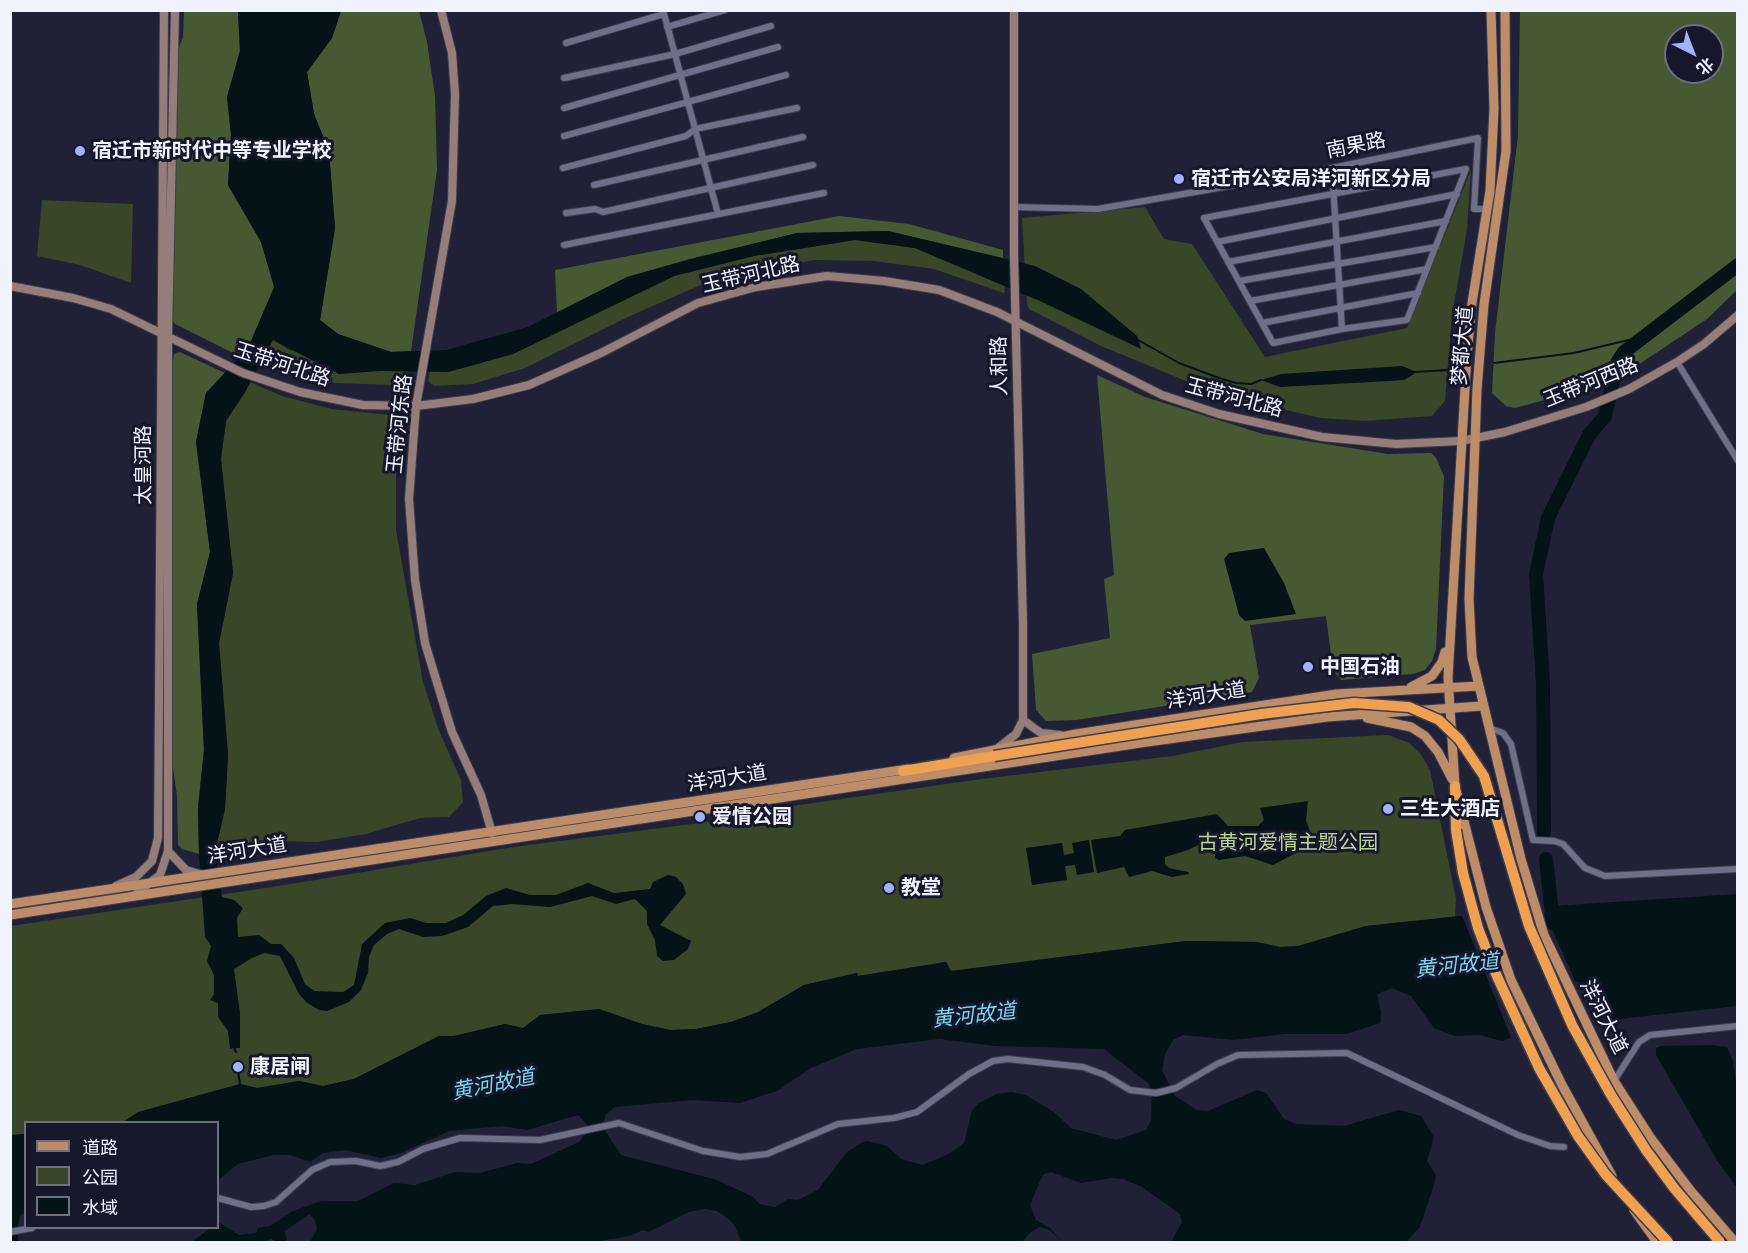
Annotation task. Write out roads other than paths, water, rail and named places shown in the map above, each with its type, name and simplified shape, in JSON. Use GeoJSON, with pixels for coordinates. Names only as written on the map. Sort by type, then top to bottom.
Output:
{"type":"FeatureCollection","features":[{"type":"Feature","properties":{"kind":"highway"},"geometry":{"type":"LineString","coordinates":[[903,771],[996,752],[1354,703],[1409,707],[1439,720],[1459,739],[1484,776],[1529,926],[1578,1035],[1611,1095],[1646,1150],[1674,1188],[1720,1242]]}},
{"type":"Feature","properties":{"kind":"highway"},"geometry":{"type":"LineString","coordinates":[[1455,786],[1456,830],[1463,873],[1478,928],[1512,1012],[1544,1078],[1578,1136],[1606,1175],[1668,1242]]}},
{"type":"Feature","properties":{"kind":"main road","name":"梦都大道"},"geometry":{"type":"LineString","coordinates":[[1448,690],[1461,441],[1472,303],[1488,209],[1494,109],[1491,10]]}},
{"type":"Feature","properties":{"kind":"main road","name":"梦都大道"},"geometry":{"type":"LineString","coordinates":[[1479,686],[1472,657],[1469,599],[1475,438],[1484,304],[1506,152],[1505,10]]}},
{"type":"Feature","properties":{"kind":"main road"},"geometry":{"type":"LineString","coordinates":[[1401,689],[1425,681],[1438,669],[1450,629]]}},
{"type":"Feature","properties":{"kind":"main road","name":"洋河大道"},"geometry":{"type":"LineString","coordinates":[[996,752],[1069,735],[1337,694],[1401,689],[1448,690],[1479,686],[1482,706],[1544,935],[1614,1081],[1650,1137],[1690,1190],[1736,1242]]}},
{"type":"Feature","properties":{"kind":"main road"},"geometry":{"type":"LineString","coordinates":[[1448,690],[1455,786],[1478,875],[1511,980],[1562,1085],[1610,1174],[1657,1242]]}},
{"type":"Feature","properties":{"kind":"main road","name":"洋河大道"},"geometry":{"type":"LineString","coordinates":[[10,904],[1147,742],[1350,716],[1482,706]]}},
{"type":"Feature","properties":{"kind":"main road"},"geometry":{"type":"LineString","coordinates":[[1350,716],[1391,721],[1411,727],[1425,736],[1438,752],[1455,786]]}},
{"type":"Feature","properties":{"kind":"main road","name":"洋河大道"},"geometry":{"type":"LineString","coordinates":[[10,915],[136,894],[160,883],[903,771]]}},
{"type":"Feature","properties":{"kind":"street","name":"太皇河路"},"geometry":{"type":"LineString","coordinates":[[104,891],[130,880],[146,869],[155,855],[158,838],[164,334],[177,10]]}},
{"type":"Feature","properties":{"kind":"street","name":"玉带河东路"},"geometry":{"type":"LineString","coordinates":[[441,10],[452,53],[455,135],[452,201],[416,406],[409,500],[415,580],[425,643],[452,732],[481,795],[492,833]]}},
{"type":"Feature","properties":{"kind":"street"},"geometry":{"type":"LineString","coordinates":[[667,27],[725,10]]}},
{"type":"Feature","properties":{"kind":"street","name":"人和路"},"geometry":{"type":"LineString","coordinates":[[1014,10],[1013,207],[1023,624],[1023,720]]}},
{"type":"Feature","properties":{"kind":"street","name":"太皇河路"},"geometry":{"type":"LineString","coordinates":[[160,883],[168,851],[163,12]]}},
{"type":"Feature","properties":{"kind":"street"},"geometry":{"type":"LineString","coordinates":[[566,43],[663,12],[718,214]]}},
{"type":"Feature","properties":{"kind":"street"},"geometry":{"type":"LineString","coordinates":[[564,78],[675,54],[771,26]]}},
{"type":"Feature","properties":{"kind":"street"},"geometry":{"type":"LineString","coordinates":[[564,108],[777,47]]}},
{"type":"Feature","properties":{"kind":"street"},"geometry":{"type":"LineString","coordinates":[[564,136],[688,104],[786,75]]}},
{"type":"Feature","properties":{"kind":"street"},"geometry":{"type":"LineString","coordinates":[[563,168],[687,136],[695,129],[796,108]]}},
{"type":"Feature","properties":{"kind":"street"},"geometry":{"type":"LineString","coordinates":[[594,185],[803,137]]}},
{"type":"Feature","properties":{"kind":"street","name":"南果路"},"geometry":{"type":"LineString","coordinates":[[1013,207],[1098,209],[1332,168],[1478,138],[1474,209],[1488,209]]}},
{"type":"Feature","properties":{"kind":"street"},"geometry":{"type":"LineString","coordinates":[[566,213],[595,209],[603,212],[813,165]]}},
{"type":"Feature","properties":{"kind":"street"},"geometry":{"type":"LineString","coordinates":[[1332,168],[1342,329]]}},
{"type":"Feature","properties":{"kind":"street"},"geometry":{"type":"LineString","coordinates":[[1466,169],[1407,320],[1342,329],[1273,343],[1204,218],[1334,193],[1466,169]]}},
{"type":"Feature","properties":{"kind":"street"},"geometry":{"type":"LineString","coordinates":[[564,245],[824,194]]}},
{"type":"Feature","properties":{"kind":"street"},"geometry":{"type":"LineString","coordinates":[[1217,242],[1457,194]]}},
{"type":"Feature","properties":{"kind":"street"},"geometry":{"type":"LineString","coordinates":[[1228,262],[1446,221]]}},
{"type":"Feature","properties":{"kind":"street"},"geometry":{"type":"LineString","coordinates":[[1239,281],[1436,247]]}},
{"type":"Feature","properties":{"kind":"street"},"geometry":{"type":"LineString","coordinates":[[1250,301],[1427,269]]}},
{"type":"Feature","properties":{"kind":"street","name":"玉带河北路"},"geometry":{"type":"LineString","coordinates":[[10,286],[73,298],[111,309],[243,373],[300,392],[363,405],[416,406],[473,399],[529,385],[601,353],[698,303],[756,287],[827,276],[939,290],[1016,322],[1162,395],[1219,414],[1322,437],[1396,444],[1461,441],[1475,438]]}},
{"type":"Feature","properties":{"kind":"street"},"geometry":{"type":"LineString","coordinates":[[1262,323],[1418,293]]}},
{"type":"Feature","properties":{"kind":"street","name":"玉带河西路"},"geometry":{"type":"LineString","coordinates":[[1475,438],[1586,407],[1629,389],[1704,344],[1737,315]]}},
{"type":"Feature","properties":{"kind":"street"},"geometry":{"type":"LineString","coordinates":[[1677,362],[1737,461]]}},
{"type":"Feature","properties":{"kind":"street"},"geometry":{"type":"LineString","coordinates":[[996,752],[1016,734],[1023,720],[1041,733],[1069,735]]}},
{"type":"Feature","properties":{"kind":"street"},"geometry":{"type":"LineString","coordinates":[[1488,728],[1503,733],[1511,744],[1533,840],[1563,844],[1585,868],[1605,876],[1737,868]]}},
{"type":"Feature","properties":{"kind":"street"},"geometry":{"type":"LineString","coordinates":[[158,838],[160,883]]}},
{"type":"Feature","properties":{"kind":"street"},"geometry":{"type":"LineString","coordinates":[[168,851],[186,870],[207,876]]}},
{"type":"Feature","properties":{"kind":"street"},"geometry":{"type":"LineString","coordinates":[[136,894],[150,884]]}},
{"type":"Feature","properties":{"kind":"street"},"geometry":{"type":"LineString","coordinates":[[1614,1081],[1639,1042],[1650,1035],[1737,1026]]}},
{"type":"Feature","properties":{"kind":"street"},"geometry":{"type":"LineString","coordinates":[[219,1198],[251,1207],[264,1206],[276,1202],[312,1170],[330,1162],[356,1161],[380,1166],[398,1162],[423,1149],[460,1138],[529,1140],[619,1123],[703,1151],[740,1156],[767,1154],[838,1124],[894,1118],[917,1112],[969,1074],[993,1061],[1008,1059],[1083,1067],[1105,1075],[1130,1090],[1163,1092],[1176,1088],[1217,1064],[1238,1055],[1347,1053],[1518,1135],[1551,1146],[1563,1147]]}},
{"type":"Feature","properties":{"kind":"street"},"geometry":{"type":"LineString","coordinates":[[10,1232],[26,1229]]}},
{"type":"Feature","properties":{"kind":"water"},"geometry":{"type":"Polygon","coordinates":[[[238,11],[341,11],[332,38],[307,72],[314,114],[329,151],[335,228],[320,320],[338,334],[391,352],[446,350],[528,327],[627,277],[690,259],[797,233],[888,231],[1035,266],[1081,289],[1137,336],[1141,349],[1042,302],[915,248],[855,240],[754,256],[674,276],[513,354],[448,372],[381,371],[339,374],[273,340],[244,394],[226,421],[221,459],[233,573],[219,643],[228,755],[225,809],[215,852],[222,897],[234,900],[243,908],[237,918],[238,937],[259,935],[271,944],[281,944],[294,958],[305,984],[314,991],[343,992],[354,985],[362,944],[385,923],[410,918],[426,923],[446,923],[463,915],[486,896],[506,888],[530,895],[556,895],[588,883],[614,893],[650,889],[653,882],[668,875],[676,877],[683,884],[686,894],[660,925],[691,941],[688,949],[674,960],[663,961],[657,956],[655,940],[647,924],[647,911],[635,899],[616,904],[592,896],[550,907],[512,904],[493,906],[468,927],[442,936],[423,937],[399,929],[387,934],[374,945],[369,957],[368,973],[361,990],[349,1002],[327,1011],[319,1010],[307,1003],[299,994],[280,956],[264,953],[252,958],[234,969],[240,1013],[240,1048],[236,1048],[237,1053],[233,1048],[230,1049],[228,1031],[218,1017],[218,1003],[210,1000],[214,994],[214,975],[207,961],[211,946],[205,937],[199,854],[198,810],[204,750],[197,604],[210,552],[196,442],[206,393],[248,348],[274,287],[261,242],[228,185],[231,134],[227,97],[240,51],[238,11]]]}},
{"type":"Feature","properties":{"kind":"water"},"geometry":{"type":"Polygon","coordinates":[[[1402,366],[1414,371],[1414,374],[1404,380],[1280,387],[1261,380],[1281,374],[1402,366]]]}},
{"type":"Feature","properties":{"kind":"water"},"geometry":{"type":"Polygon","coordinates":[[[1264,548],[1284,583],[1296,614],[1245,621],[1239,615],[1224,559],[1229,553],[1264,548]]]}},
{"type":"Feature","properties":{"kind":"water"},"geometry":{"type":"Polygon","coordinates":[[[1308,801],[1306,821],[1315,843],[1273,865],[1245,856],[1219,860],[1215,858],[1216,848],[1204,842],[1165,857],[1165,864],[1169,868],[1189,874],[1172,877],[1152,871],[1129,877],[1124,867],[1097,873],[1091,840],[1120,836],[1125,830],[1217,814],[1228,826],[1258,826],[1264,820],[1260,808],[1308,801]]]}},
{"type":"Feature","properties":{"kind":"water"},"geometry":{"type":"Polygon","coordinates":[[[1089,840],[1094,872],[1077,875],[1075,865],[1065,866],[1067,880],[1032,885],[1026,848],[1062,843],[1064,855],[1074,853],[1072,843],[1089,840]]]}},
{"type":"Feature","properties":{"kind":"water","name":"黄河故道"},"geometry":{"type":"Polygon","coordinates":[[[1737,894],[1737,1006],[1610,1020],[1579,982],[1538,978],[1530,1030],[1502,1041],[1480,1035],[1455,1036],[1434,1028],[1411,996],[1392,988],[1377,994],[1381,1012],[1380,1023],[1346,1034],[1284,1034],[1234,1040],[1183,1035],[1173,1040],[1165,1054],[1162,1070],[1175,1096],[1197,1110],[1208,1111],[1257,1090],[1266,1093],[1284,1119],[1296,1124],[1344,1126],[1399,1110],[1421,1116],[1434,1137],[1427,1161],[1436,1175],[1434,1185],[1420,1227],[1407,1241],[1395,1242],[1171,1242],[1182,1222],[1180,1214],[1142,1187],[1123,1179],[1112,1178],[1081,1183],[1051,1172],[1044,1174],[1030,1205],[1036,1220],[1050,1228],[1062,1242],[1050,1230],[1039,1227],[1022,1242],[741,1242],[735,1226],[729,1219],[717,1211],[704,1209],[689,1212],[649,1232],[643,1230],[629,1236],[594,1242],[310,1242],[317,1229],[315,1220],[309,1214],[285,1231],[287,1242],[277,1242],[271,1239],[264,1242],[191,1242],[210,1229],[219,1229],[219,1223],[239,1235],[256,1233],[258,1228],[270,1226],[293,1211],[321,1201],[358,1201],[394,1183],[415,1185],[455,1172],[480,1173],[517,1163],[531,1164],[579,1142],[590,1128],[578,1115],[527,1130],[502,1126],[449,1131],[401,1153],[381,1158],[345,1150],[323,1153],[310,1162],[290,1155],[273,1155],[238,1164],[219,1179],[219,1121],[124,1121],[138,1112],[240,1084],[257,1088],[299,1081],[323,1086],[354,1079],[439,1036],[454,1036],[505,1024],[523,1028],[540,1015],[599,1009],[642,1024],[670,1030],[696,1029],[731,1022],[758,1012],[804,985],[857,973],[858,976],[946,962],[951,971],[1186,941],[1256,942],[1280,947],[1298,946],[1366,926],[1552,906],[1737,894]],[[939,1039],[857,1049],[811,1068],[777,1091],[740,1103],[692,1100],[615,1107],[606,1114],[602,1126],[621,1155],[717,1180],[753,1197],[760,1204],[775,1207],[788,1199],[798,1200],[818,1190],[847,1152],[867,1141],[887,1146],[901,1159],[922,1165],[947,1155],[964,1143],[972,1110],[979,1103],[997,1094],[1011,1092],[1026,1095],[1055,1113],[1071,1128],[1116,1140],[1146,1130],[1151,1121],[1152,1091],[1148,1083],[1104,1049],[995,1046],[939,1039]]]}},
{"type":"Feature","properties":{"kind":"water"},"geometry":{"type":"Polygon","coordinates":[[[1661,1046],[1727,1047],[1733,1061],[1738,1098],[1737,1187],[1718,1162],[1656,1055],[1656,1048],[1661,1046]]]}},
{"type":"Feature","properties":{"kind":"water"},"geometry":{"type":"Polygon","coordinates":[[[24,1134],[24,1213],[20,1216],[17,1233],[19,1242],[11,1242],[10,1135],[24,1134]]]}},
{"type":"Feature","properties":{"kind":"waterway"},"geometry":{"type":"LineString","coordinates":[[1544,832],[1543,684],[1536,574],[1548,518],[1589,435],[1605,416],[1617,363],[1624,352],[1738,265]]}},
{"type":"Feature","properties":{"kind":"waterway"},"geometry":{"type":"LineString","coordinates":[[1494,363],[1574,353],[1641,337]]}},
{"type":"Feature","properties":{"kind":"waterway"},"geometry":{"type":"LineString","coordinates":[[1138,340],[1179,363],[1219,378],[1251,384],[1261,380]]}},
{"type":"Feature","properties":{"kind":"waterway"},"geometry":{"type":"LineString","coordinates":[[1414,372],[1448,370]]}},
{"type":"Feature","properties":{"kind":"waterway"},"geometry":{"type":"LineString","coordinates":[[1546,859],[1553,923]]}},
{"type":"Feature","properties":{"kind":"waterway"},"geometry":{"type":"LineString","coordinates":[[238,1070],[240,1085]]}},
{"type":"Feature","properties":{"kind":"place","name":"宿迁市新时代中等专业学校"},"geometry":{"type":"Point","coordinates":[80,151]}},
{"type":"Feature","properties":{"kind":"place","name":"宿迁市公安局洋河新区分局"},"geometry":{"type":"Point","coordinates":[1179,179]}},
{"type":"Feature","properties":{"kind":"place","name":"中国石油"},"geometry":{"type":"Point","coordinates":[1308,667]}},
{"type":"Feature","properties":{"kind":"place","name":"三生大酒店"},"geometry":{"type":"Point","coordinates":[1388,809]}},
{"type":"Feature","properties":{"kind":"place","name":"爱情公园"},"geometry":{"type":"Point","coordinates":[700,817]}},
{"type":"Feature","properties":{"kind":"place","name":"教堂"},"geometry":{"type":"Point","coordinates":[889,888]}},
{"type":"Feature","properties":{"kind":"place","name":"康居闸"},"geometry":{"type":"Point","coordinates":[238,1067]}},
{"type":"Feature","properties":{"kind":"park label","name":"古黄河爱情主题公园"},"geometry":{"type":"Point","coordinates":[1288,843]}}]}
